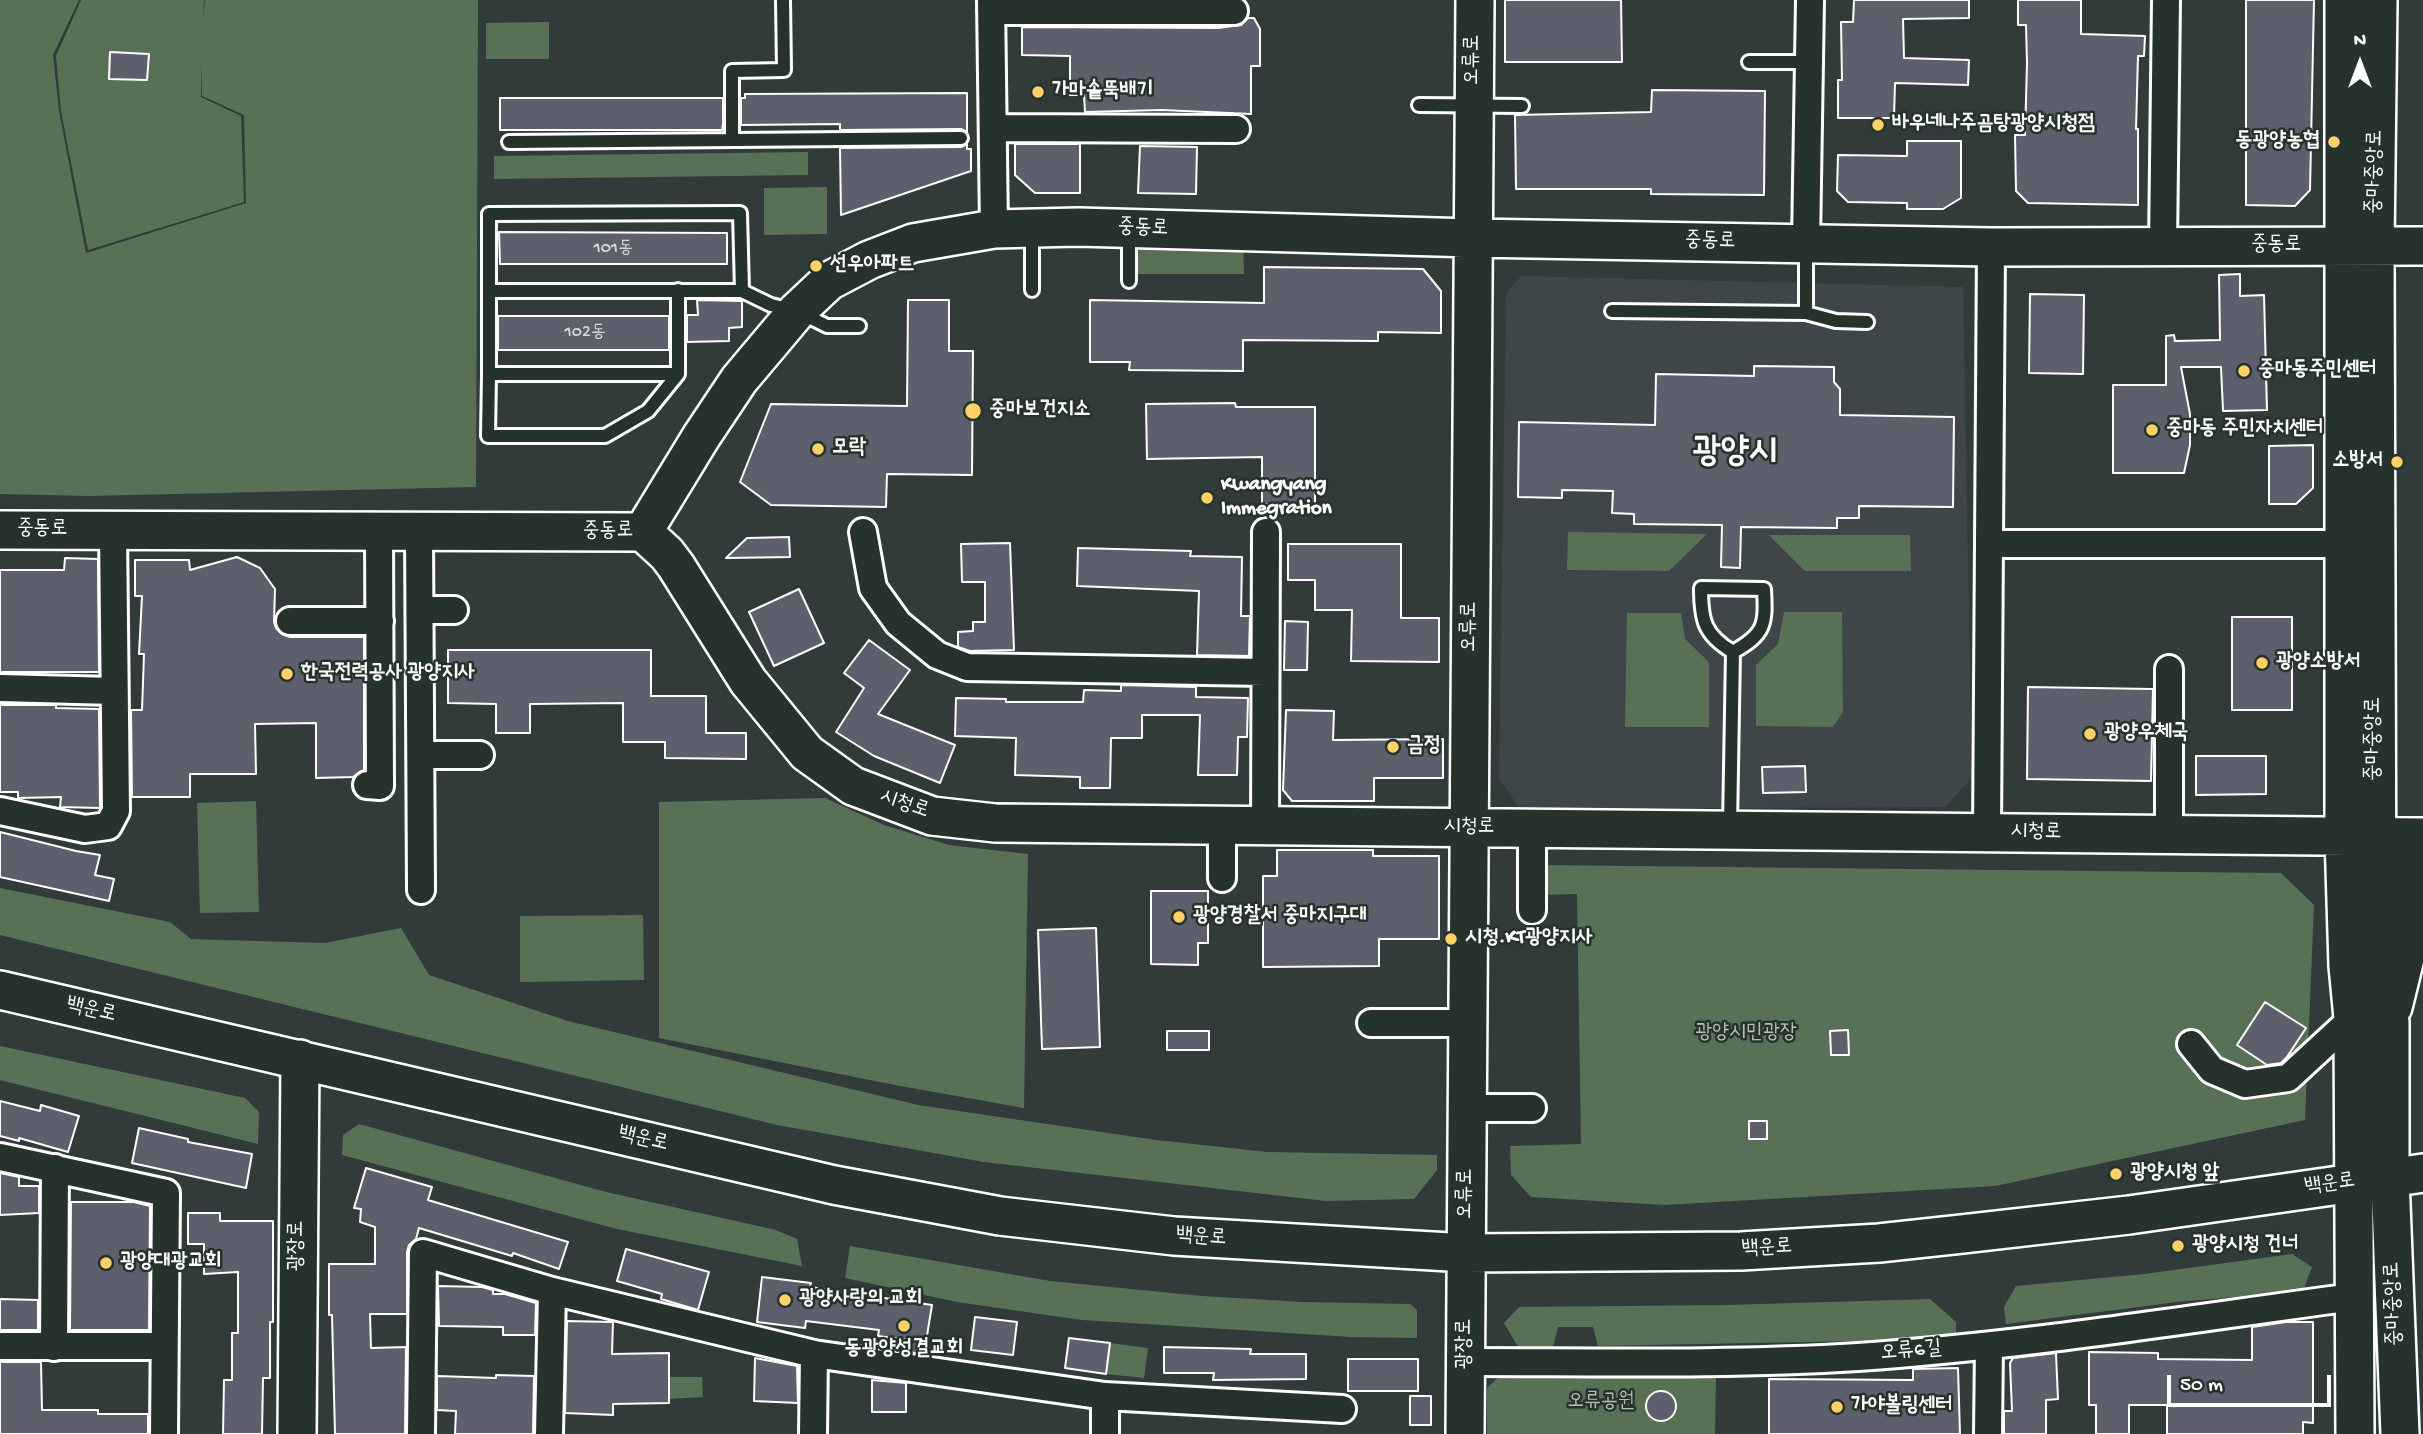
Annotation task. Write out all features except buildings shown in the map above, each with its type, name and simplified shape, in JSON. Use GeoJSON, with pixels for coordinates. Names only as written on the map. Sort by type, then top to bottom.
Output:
{"type":"FeatureCollection","features":[{"type":"Feature","properties":{"kind":"street","name":"오류로"},"geometry":{"type":"LineString","coordinates":[[1467,1253],[1475,0]]}},
{"type":"Feature","properties":{"kind":"street"},"geometry":{"type":"LineString","coordinates":[[1806,243],[1810,0]]}},
{"type":"Feature","properties":{"kind":"street"},"geometry":{"type":"LineString","coordinates":[[2164,246],[2166,0]]}},
{"type":"Feature","properties":{"kind":"street","name":"중마중앙로"},"geometry":{"type":"LineString","coordinates":[[2344,0],[2360,246],[2387,837],[2377,951],[2390,1022],[2407,1176],[2396,1322],[2400,1434]]}},
{"type":"Feature","properties":{"kind":"street","name":"중마중앙로"},"geometry":{"type":"LineString","coordinates":[[2360,246],[2378,0]]}},
{"type":"Feature","properties":{"kind":"street"},"geometry":{"type":"LineString","coordinates":[[994,229],[991,5],[1234,11]]}},
{"type":"Feature","properties":{"kind":"street"},"geometry":{"type":"LineString","coordinates":[[993,128],[1236,128]]}},
{"type":"Feature","properties":{"kind":"street","name":"중동로"},"geometry":{"type":"LineString","coordinates":[[0,530],[643,533],[739,380],[797,311],[829,281],[869,260],[913,243],[994,229],[1129,229],[1992,247],[2423,246]]}},
{"type":"Feature","properties":{"kind":"street"},"geometry":{"type":"LineString","coordinates":[[1987,833],[1992,247]]}},
{"type":"Feature","properties":{"kind":"street"},"geometry":{"type":"LineString","coordinates":[[0,811],[85,829],[108,826],[116,811],[113,530]]}},
{"type":"Feature","properties":{"kind":"street"},"geometry":{"type":"LineString","coordinates":[[367,785],[380,786],[379,531]]}},
{"type":"Feature","properties":{"kind":"street"},"geometry":{"type":"LineString","coordinates":[[419,531],[421,890]]}},
{"type":"Feature","properties":{"kind":"street"},"geometry":{"type":"LineString","coordinates":[[863,532],[873,588],[898,623],[937,655],[967,667],[1265,671]]}},
{"type":"Feature","properties":{"kind":"street"},"geometry":{"type":"LineString","coordinates":[[1265,826],[1266,532]]}},
{"type":"Feature","properties":{"kind":"street","name":"시청로"},"geometry":{"type":"LineString","coordinates":[[643,533],[667,554],[676,566],[748,681],[807,753],[853,786],[932,816],[995,823],[2387,837]]}},
{"type":"Feature","properties":{"kind":"street"},"geometry":{"type":"LineString","coordinates":[[1989,544],[2327,544]]}},
{"type":"Feature","properties":{"kind":"street"},"geometry":{"type":"LineString","coordinates":[[420,610],[454,610]]}},
{"type":"Feature","properties":{"kind":"street"},"geometry":{"type":"LineString","coordinates":[[290,621],[380,621]]}},
{"type":"Feature","properties":{"kind":"street"},"geometry":{"type":"LineString","coordinates":[[2169,669],[2169,835]]}},
{"type":"Feature","properties":{"kind":"street"},"geometry":{"type":"LineString","coordinates":[[0,688],[114,691]]}},
{"type":"Feature","properties":{"kind":"street"},"geometry":{"type":"LineString","coordinates":[[421,755],[480,755]]}},
{"type":"Feature","properties":{"kind":"street"},"geometry":{"type":"LineString","coordinates":[[1222,826],[1222,878]]}},
{"type":"Feature","properties":{"kind":"street"},"geometry":{"type":"LineString","coordinates":[[1532,828],[1532,910]]}},
{"type":"Feature","properties":{"kind":"street","name":"중마중앙로"},"geometry":{"type":"LineString","coordinates":[[2355,1434],[2353,1018],[2348,966],[2387,837]]}},
{"type":"Feature","properties":{"kind":"street","name":"백운로"},"geometry":{"type":"LineString","coordinates":[[0,990],[834,1185],[1000,1216],[1174,1236],[1467,1253],[1741,1251],[1879,1243],[2129,1215],[2407,1176]]}},
{"type":"Feature","properties":{"kind":"street"},"geometry":{"type":"LineString","coordinates":[[2192,1044],[2212,1070],[2245,1084],[2288,1078],[2353,1018]]}},
{"type":"Feature","properties":{"kind":"street"},"geometry":{"type":"LineString","coordinates":[[1371,1023],[1468,1023]]}},
{"type":"Feature","properties":{"kind":"street","name":"광장로"},"geometry":{"type":"LineString","coordinates":[[297,1434],[300,1059]]}},
{"type":"Feature","properties":{"kind":"street"},"geometry":{"type":"LineString","coordinates":[[1468,1108],[1532,1108]]}},
{"type":"Feature","properties":{"kind":"street"},"geometry":{"type":"LineString","coordinates":[[0,1157],[166,1193],[164,1434]]}},
{"type":"Feature","properties":{"kind":"street"},"geometry":{"type":"LineString","coordinates":[[54,1347],[55,1168]]}},
{"type":"Feature","properties":{"kind":"street"},"geometry":{"type":"LineString","coordinates":[[421,1434],[423,1253],[552,1291],[814,1354],[1105,1396],[1342,1409]]}},
{"type":"Feature","properties":{"kind":"street","name":"광장로"},"geometry":{"type":"LineString","coordinates":[[1465,1434],[1467,1253]]}},
{"type":"Feature","properties":{"kind":"street"},"geometry":{"type":"LineString","coordinates":[[549,1434],[552,1291]]}},
{"type":"Feature","properties":{"kind":"street","name":"오류6길"},"geometry":{"type":"LineString","coordinates":[[1466,1362],[1668,1363],[1856,1357],[1989,1346],[2353,1297]]}},
{"type":"Feature","properties":{"kind":"street"},"geometry":{"type":"LineString","coordinates":[[2396,1322],[2423,1431]]}},
{"type":"Feature","properties":{"kind":"street"},"geometry":{"type":"LineString","coordinates":[[0,1346],[163,1346]]}},
{"type":"Feature","properties":{"kind":"street"},"geometry":{"type":"LineString","coordinates":[[1988,1434],[1989,1346]]}},
{"type":"Feature","properties":{"kind":"street"},"geometry":{"type":"LineString","coordinates":[[813,1434],[814,1354]]}},
{"type":"Feature","properties":{"kind":"street"},"geometry":{"type":"LineString","coordinates":[[1105,1396],[1105,1434]]}},
{"type":"Feature","properties":{"kind":"lane"},"geometry":{"type":"LineString","coordinates":[[732,140],[732,71],[784,70],[783,0]]}},
{"type":"Feature","properties":{"kind":"lane"},"geometry":{"type":"LineString","coordinates":[[1749,62],[1809,62]]}},
{"type":"Feature","properties":{"kind":"lane"},"geometry":{"type":"LineString","coordinates":[[1419,105],[1522,106]]}},
{"type":"Feature","properties":{"kind":"lane"},"geometry":{"type":"LineString","coordinates":[[509,142],[961,138]]}},
{"type":"Feature","properties":{"kind":"lane"},"geometry":{"type":"LineString","coordinates":[[678,290],[678,374],[648,411],[605,436],[488,436],[489,214],[740,214],[742,291]]}},
{"type":"Feature","properties":{"kind":"lane"},"geometry":{"type":"LineString","coordinates":[[1032,228],[1032,289]]}},
{"type":"Feature","properties":{"kind":"lane"},"geometry":{"type":"LineString","coordinates":[[1129,229],[1129,281]]}},
{"type":"Feature","properties":{"kind":"lane"},"geometry":{"type":"LineString","coordinates":[[1805,313],[1806,243]]}},
{"type":"Feature","properties":{"kind":"lane"},"geometry":{"type":"LineString","coordinates":[[489,291],[742,291],[771,305],[797,311],[827,326],[859,327]]}},
{"type":"Feature","properties":{"kind":"lane"},"geometry":{"type":"LineString","coordinates":[[1612,312],[1805,313],[1836,321],[1867,323]]}},
{"type":"Feature","properties":{"kind":"lane"},"geometry":{"type":"LineString","coordinates":[[489,374],[678,374]]}},
{"type":"Feature","properties":{"kind":"lane"},"geometry":{"type":"LineString","coordinates":[[1701,588],[1764,589],[1762,627],[1753,641],[1733,652],[1717,643],[1705,626],[1701,588]]}},
{"type":"Feature","properties":{"kind":"lane"},"geometry":{"type":"LineString","coordinates":[[1730,830],[1733,652]]}},
{"type":"Feature","properties":{"kind":"shaded area"},"geometry":{"type":"Polygon","coordinates":[[[1521,276],[1963,287],[1972,778],[1945,807],[1520,809],[1499,778],[1506,294],[1521,276]]]}},
{"type":"Feature","properties":{"kind":"green space"},"geometry":{"type":"Polygon","coordinates":[[[0,0],[79,0],[53,55],[59,111],[86,253],[246,203],[244,115],[202,96],[202,62],[201,97],[241,116],[244,202],[88,250],[61,111],[56,56],[81,0],[204,0],[203,18],[205,0],[478,0],[476,487],[89,496],[0,494],[0,0]]]}},
{"type":"Feature","properties":{"kind":"green space"},"geometry":{"type":"Polygon","coordinates":[[[549,22],[549,59],[486,59],[486,23],[549,22]]]}},
{"type":"Feature","properties":{"kind":"green space"},"geometry":{"type":"Polygon","coordinates":[[[808,152],[808,175],[494,179],[494,156],[808,152]]]}},
{"type":"Feature","properties":{"kind":"green space"},"geometry":{"type":"Polygon","coordinates":[[[827,187],[827,234],[764,235],[764,188],[827,187]]]}},
{"type":"Feature","properties":{"kind":"green space"},"geometry":{"type":"Polygon","coordinates":[[[1133,232],[1243,235],[1244,274],[1133,274],[1133,232]]]}},
{"type":"Feature","properties":{"kind":"green space"},"geometry":{"type":"Polygon","coordinates":[[[1568,532],[1707,534],[1669,571],[1567,570],[1568,532]]]}},
{"type":"Feature","properties":{"kind":"green space"},"geometry":{"type":"Polygon","coordinates":[[[1769,535],[1910,535],[1911,571],[1805,571],[1769,535]]]}},
{"type":"Feature","properties":{"kind":"green space"},"geometry":{"type":"Polygon","coordinates":[[[1784,612],[1842,612],[1843,712],[1833,727],[1756,726],[1756,665],[1778,644],[1784,612]]]}},
{"type":"Feature","properties":{"kind":"green space"},"geometry":{"type":"Polygon","coordinates":[[[1627,613],[1681,613],[1685,639],[1709,662],[1709,727],[1625,727],[1627,613]]]}},
{"type":"Feature","properties":{"kind":"green space"},"geometry":{"type":"Polygon","coordinates":[[[825,798],[884,825],[949,845],[1028,854],[1024,1108],[659,1038],[659,802],[825,798]]]}},
{"type":"Feature","properties":{"kind":"green space"},"geometry":{"type":"Polygon","coordinates":[[[256,801],[259,912],[200,913],[197,803],[256,801]]]}},
{"type":"Feature","properties":{"kind":"green space","name":"광양시민광장"},"geometry":{"type":"Polygon","coordinates":[[[1539,865],[2281,873],[2314,905],[2305,1120],[1995,1186],[1665,1205],[1531,1197],[1511,1175],[1510,1146],[1581,1144],[1577,894],[1539,895],[1539,865]]]}},
{"type":"Feature","properties":{"kind":"green space"},"geometry":{"type":"Polygon","coordinates":[[[0,888],[170,922],[191,939],[325,943],[401,928],[429,975],[568,1021],[918,1105],[1156,1140],[1267,1152],[1437,1155],[1437,1170],[1414,1199],[1326,1201],[984,1162],[777,1125],[0,935],[0,888]]]}},
{"type":"Feature","properties":{"kind":"green space"},"geometry":{"type":"Polygon","coordinates":[[[643,915],[644,980],[520,982],[520,916],[643,915]]]}},
{"type":"Feature","properties":{"kind":"green space"},"geometry":{"type":"Polygon","coordinates":[[[0,1046],[245,1098],[259,1112],[258,1144],[0,1080],[0,1046]]]}},
{"type":"Feature","properties":{"kind":"green space"},"geometry":{"type":"Polygon","coordinates":[[[359,1124],[606,1192],[776,1230],[797,1239],[802,1266],[617,1229],[342,1155],[343,1135],[359,1124]]]}},
{"type":"Feature","properties":{"kind":"green space"},"geometry":{"type":"Polygon","coordinates":[[[850,1246],[1050,1281],[1202,1296],[1303,1302],[1410,1304],[1417,1310],[1417,1338],[1351,1337],[1082,1320],[957,1302],[845,1278],[850,1246]]]}},
{"type":"Feature","properties":{"kind":"green space"},"geometry":{"type":"Polygon","coordinates":[[[2292,1254],[2312,1267],[2303,1291],[2177,1302],[2006,1324],[2004,1307],[2016,1286],[2144,1274],[2292,1254]]]}},
{"type":"Feature","properties":{"kind":"green space"},"geometry":{"type":"Polygon","coordinates":[[[1930,1299],[1956,1322],[1956,1342],[1908,1340],[1598,1346],[1593,1327],[1558,1327],[1553,1347],[1519,1348],[1504,1323],[1519,1307],[1930,1299]]]}},
{"type":"Feature","properties":{"kind":"green space"},"geometry":{"type":"Polygon","coordinates":[[[1110,1343],[1148,1348],[1144,1378],[1106,1374],[1110,1343]]]}},
{"type":"Feature","properties":{"kind":"green space","name":"오류공원"},"geometry":{"type":"Polygon","coordinates":[[[1504,1372],[1716,1374],[1715,1434],[1487,1434],[1487,1388],[1504,1372]]]}},
{"type":"Feature","properties":{"kind":"green space"},"geometry":{"type":"Polygon","coordinates":[[[669,1377],[702,1377],[703,1397],[669,1399],[669,1377]]]}},
{"type":"Feature","properties":{"kind":"place","name":"가마솥뚝배기"},"geometry":{"type":"Point","coordinates":[1038,92]}},
{"type":"Feature","properties":{"kind":"place","name":"바우네나주곰탕광양시청점"},"geometry":{"type":"Point","coordinates":[1878,125]}},
{"type":"Feature","properties":{"kind":"place","name":"동광양농협"},"geometry":{"type":"Point","coordinates":[2334,142]}},
{"type":"Feature","properties":{"kind":"place","name":"선우아파트"},"geometry":{"type":"Point","coordinates":[816,266]}},
{"type":"Feature","properties":{"kind":"place","name":"중마동주민센터"},"geometry":{"type":"Point","coordinates":[2244,371]}},
{"type":"Feature","properties":{"kind":"place","name":"중마보건지소"},"geometry":{"type":"Point","coordinates":[973,411]}},
{"type":"Feature","properties":{"kind":"place","name":"중마동 주민자치센터"},"geometry":{"type":"Point","coordinates":[2152,430]}},
{"type":"Feature","properties":{"kind":"place","name":"모락"},"geometry":{"type":"Point","coordinates":[818,449]}},
{"type":"Feature","properties":{"kind":"place","name":"소방서"},"geometry":{"type":"Point","coordinates":[2397,462]}},
{"type":"Feature","properties":{"kind":"place","name":"Kwangyang Immegration"},"geometry":{"type":"Point","coordinates":[1207,498]}},
{"type":"Feature","properties":{"kind":"place","name":"광양소방서"},"geometry":{"type":"Point","coordinates":[2262,663]}},
{"type":"Feature","properties":{"kind":"place","name":"한국전력공사 광양지사"},"geometry":{"type":"Point","coordinates":[287,674]}},
{"type":"Feature","properties":{"kind":"place","name":"광양우체국"},"geometry":{"type":"Point","coordinates":[2090,734]}},
{"type":"Feature","properties":{"kind":"place","name":"금정"},"geometry":{"type":"Point","coordinates":[1393,747]}},
{"type":"Feature","properties":{"kind":"place","name":"광양경찰서 중마지구대"},"geometry":{"type":"Point","coordinates":[1179,917]}},
{"type":"Feature","properties":{"kind":"place","name":"시청.KT광양지사"},"geometry":{"type":"Point","coordinates":[1451,939]}},
{"type":"Feature","properties":{"kind":"place","name":"광양시청 앞"},"geometry":{"type":"Point","coordinates":[2116,1174]}},
{"type":"Feature","properties":{"kind":"place","name":"광양시청 건너"},"geometry":{"type":"Point","coordinates":[2178,1246]}},
{"type":"Feature","properties":{"kind":"place","name":"광양대광교회"},"geometry":{"type":"Point","coordinates":[106,1263]}},
{"type":"Feature","properties":{"kind":"place","name":"광양사랑의 교회"},"geometry":{"type":"Point","coordinates":[785,1300]}},
{"type":"Feature","properties":{"kind":"place","name":"동광양성결교회"},"geometry":{"type":"Point","coordinates":[904,1326]}},
{"type":"Feature","properties":{"kind":"place","name":"가야볼링센터"},"geometry":{"type":"Point","coordinates":[1837,1407]}},
{"type":"Feature","properties":{"kind":"district","name":"광양시"},"geometry":{"type":"Point","coordinates":[1735,455]}}]}
